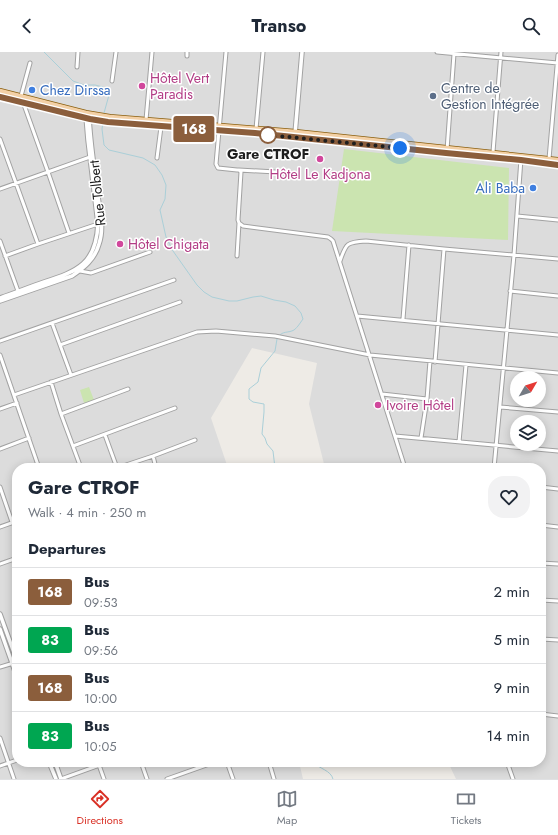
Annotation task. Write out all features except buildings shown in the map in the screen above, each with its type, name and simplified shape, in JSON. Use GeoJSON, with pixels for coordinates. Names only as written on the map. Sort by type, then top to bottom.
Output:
{"type":"FeatureCollection","features":[{"type":"Feature","properties":{"kind":"main road"},"geometry":{"type":"LineString","coordinates":[[0,91],[91,118],[146,126],[219,128]]}},
{"type":"Feature","properties":{"kind":"main road"},"geometry":{"type":"LineString","coordinates":[[0,97],[23,98],[88,113],[91,118]]}},
{"type":"Feature","properties":{"kind":"main road"},"geometry":{"type":"LineString","coordinates":[[109,120],[146,120],[521,158],[558,160]]}},
{"type":"Feature","properties":{"kind":"main road"},"geometry":{"type":"LineString","coordinates":[[447,150],[493,152],[558,165]]}},
{"type":"Feature","properties":{"kind":"street"},"geometry":{"type":"LineString","coordinates":[[77,67],[78,52]]}},
{"type":"Feature","properties":{"kind":"street"},"geometry":{"type":"LineString","coordinates":[[112,81],[116,52]]}},
{"type":"Feature","properties":{"kind":"street"},"geometry":{"type":"LineString","coordinates":[[146,126],[152,52]]}},
{"type":"Feature","properties":{"kind":"street"},"geometry":{"type":"LineString","coordinates":[[226,52],[217,166],[221,168],[239,170],[276,172]]}},
{"type":"Feature","properties":{"kind":"street"},"geometry":{"type":"LineString","coordinates":[[255,131],[263,52]]}},
{"type":"Feature","properties":{"kind":"street"},"geometry":{"type":"LineString","coordinates":[[295,135],[302,52]]}},
{"type":"Feature","properties":{"kind":"street"},"geometry":{"type":"LineString","coordinates":[[437,52],[558,63]]}},
{"type":"Feature","properties":{"kind":"street"},"geometry":{"type":"LineString","coordinates":[[493,152],[501,52]]}},
{"type":"Feature","properties":{"kind":"street"},"geometry":{"type":"LineString","coordinates":[[447,150],[454,54]]}},
{"type":"Feature","properties":{"kind":"street"},"geometry":{"type":"LineString","coordinates":[[549,159],[558,55]]}},
{"type":"Feature","properties":{"kind":"street"},"geometry":{"type":"LineString","coordinates":[[30,63],[23,98],[69,233]]}},
{"type":"Feature","properties":{"kind":"street"},"geometry":{"type":"LineString","coordinates":[[88,113],[91,118]]}},
{"type":"Feature","properties":{"kind":"street","name":"Rue Tolbert"},"geometry":{"type":"LineString","coordinates":[[0,298],[67,274],[78,268],[87,260],[95,248],[98,224],[90,157],[91,118]]}},
{"type":"Feature","properties":{"kind":"street","name":"Rue Tolbert"},"geometry":{"type":"LineString","coordinates":[[0,302],[69,278],[90,262],[100,244],[101,224],[92,155],[91,118]]}},
{"type":"Feature","properties":{"kind":"street"},"geometry":{"type":"LineString","coordinates":[[157,158],[162,127]]}},
{"type":"Feature","properties":{"kind":"street"},"geometry":{"type":"LineString","coordinates":[[0,139],[38,244]]}},
{"type":"Feature","properties":{"kind":"street"},"geometry":{"type":"LineString","coordinates":[[0,189],[90,157]]}},
{"type":"Feature","properties":{"kind":"street"},"geometry":{"type":"LineString","coordinates":[[494,463],[514,255],[521,158]]}},
{"type":"Feature","properties":{"kind":"street"},"geometry":{"type":"LineString","coordinates":[[237,256],[239,223],[239,170]]}},
{"type":"Feature","properties":{"kind":"street"},"geometry":{"type":"LineString","coordinates":[[517,216],[558,220]]}},
{"type":"Feature","properties":{"kind":"street"},"geometry":{"type":"LineString","coordinates":[[239,223],[243,226],[328,237],[331,239],[340,261],[403,463]]}},
{"type":"Feature","properties":{"kind":"street"},"geometry":{"type":"LineString","coordinates":[[5,256],[98,224]]}},
{"type":"Feature","properties":{"kind":"street"},"geometry":{"type":"LineString","coordinates":[[0,241],[18,291]]}},
{"type":"Feature","properties":{"kind":"street"},"geometry":{"type":"LineString","coordinates":[[340,261],[344,249],[348,244],[366,241],[558,259]]}},
{"type":"Feature","properties":{"kind":"street"},"geometry":{"type":"LineString","coordinates":[[403,319],[409,245]]}},
{"type":"Feature","properties":{"kind":"street"},"geometry":{"type":"LineString","coordinates":[[435,362],[444,249]]}},
{"type":"Feature","properties":{"kind":"street"},"geometry":{"type":"LineString","coordinates":[[80,271],[91,273],[150,252]]}},
{"type":"Feature","properties":{"kind":"street"},"geometry":{"type":"LineString","coordinates":[[0,341],[174,280]]}},
{"type":"Feature","properties":{"kind":"street"},"geometry":{"type":"LineString","coordinates":[[510,291],[558,296]]}},
{"type":"Feature","properties":{"kind":"street"},"geometry":{"type":"LineString","coordinates":[[60,345],[180,302]]}},
{"type":"Feature","properties":{"kind":"street"},"geometry":{"type":"LineString","coordinates":[[357,316],[558,334]]}},
{"type":"Feature","properties":{"kind":"street"},"geometry":{"type":"LineString","coordinates":[[52,323],[71,375]]}},
{"type":"Feature","properties":{"kind":"street"},"geometry":{"type":"LineString","coordinates":[[14,395],[197,332],[216,331],[275,336],[370,355],[558,373]]}},
{"type":"Feature","properties":{"kind":"street"},"geometry":{"type":"LineString","coordinates":[[0,355],[37,463]]}},
{"type":"Feature","properties":{"kind":"street"},"geometry":{"type":"LineString","coordinates":[[421,438],[427,399],[430,361]]}},
{"type":"Feature","properties":{"kind":"street"},"geometry":{"type":"LineString","coordinates":[[459,442],[466,365]]}},
{"type":"Feature","properties":{"kind":"street"},"geometry":{"type":"LineString","coordinates":[[0,370],[5,368]]}},
{"type":"Feature","properties":{"kind":"street"},"geometry":{"type":"LineString","coordinates":[[51,382],[79,463]]}},
{"type":"Feature","properties":{"kind":"street"},"geometry":{"type":"LineString","coordinates":[[61,414],[128,389]]}},
{"type":"Feature","properties":{"kind":"street"},"geometry":{"type":"LineString","coordinates":[[382,394],[427,399]]}},
{"type":"Feature","properties":{"kind":"street"},"geometry":{"type":"LineString","coordinates":[[0,409],[17,403]]}},
{"type":"Feature","properties":{"kind":"street"},"geometry":{"type":"LineString","coordinates":[[500,407],[558,412]]}},
{"type":"Feature","properties":{"kind":"street"},"geometry":{"type":"LineString","coordinates":[[73,446],[175,408]]}},
{"type":"Feature","properties":{"kind":"street"},"geometry":{"type":"LineString","coordinates":[[105,435],[115,463]]}},
{"type":"Feature","properties":{"kind":"street"},"geometry":{"type":"LineString","coordinates":[[395,436],[558,450]]}},
{"type":"Feature","properties":{"kind":"street"},"geometry":{"type":"LineString","coordinates":[[0,449],[29,438]]}},
{"type":"Feature","properties":{"kind":"street"},"geometry":{"type":"LineString","coordinates":[[132,463],[194,440]]}},
{"type":"Feature","properties":{"kind":"street"},"geometry":{"type":"LineString","coordinates":[[153,456],[155,463]]}},
{"type":"Feature","properties":{"kind":"street"},"geometry":{"type":"LineString","coordinates":[[0,487],[12,522],[0,527]]}},
{"type":"Feature","properties":{"kind":"street"},"geometry":{"type":"LineString","coordinates":[[546,488],[558,489]]}},
{"type":"Feature","properties":{"kind":"street"},"geometry":{"type":"LineString","coordinates":[[546,526],[558,527]]}},
{"type":"Feature","properties":{"kind":"street"},"geometry":{"type":"LineString","coordinates":[[0,564],[12,560]]}},
{"type":"Feature","properties":{"kind":"street"},"geometry":{"type":"LineString","coordinates":[[546,563],[558,564]]}},
{"type":"Feature","properties":{"kind":"street"},"geometry":{"type":"LineString","coordinates":[[546,600],[558,601]]}},
{"type":"Feature","properties":{"kind":"street"},"geometry":{"type":"LineString","coordinates":[[0,614],[12,647]]}},
{"type":"Feature","properties":{"kind":"street"},"geometry":{"type":"LineString","coordinates":[[0,629],[12,663],[0,667]]}},
{"type":"Feature","properties":{"kind":"street"},"geometry":{"type":"LineString","coordinates":[[546,639],[558,640]]}},
{"type":"Feature","properties":{"kind":"street"},"geometry":{"type":"LineString","coordinates":[[546,715],[558,716]]}},
{"type":"Feature","properties":{"kind":"street"},"geometry":{"type":"LineString","coordinates":[[0,738],[14,779]]}},
{"type":"Feature","properties":{"kind":"street"},"geometry":{"type":"LineString","coordinates":[[0,766],[12,762]]}},
{"type":"Feature","properties":{"kind":"street"},"geometry":{"type":"LineString","coordinates":[[51,767],[56,779]]}},
{"type":"Feature","properties":{"kind":"street"},"geometry":{"type":"LineString","coordinates":[[57,767],[61,779],[94,767]]}},
{"type":"Feature","properties":{"kind":"street"},"geometry":{"type":"LineString","coordinates":[[100,767],[104,779]]}},
{"type":"Feature","properties":{"kind":"street"},"geometry":{"type":"LineString","coordinates":[[143,767],[147,779]]}},
{"type":"Feature","properties":{"kind":"street"},"geometry":{"type":"LineString","coordinates":[[167,779],[201,767]]}},
{"type":"Feature","properties":{"kind":"street"},"geometry":{"type":"LineString","coordinates":[[229,767],[233,779]]}},
{"type":"Feature","properties":{"kind":"street"},"geometry":{"type":"LineString","coordinates":[[270,767],[274,779]]}},
{"type":"Feature","properties":{"kind":"street"},"geometry":{"type":"LineString","coordinates":[[509,767],[513,779]]}},
{"type":"Feature","properties":{"kind":"shaded area"},"geometry":{"type":"Polygon","coordinates":[[[0,52],[558,52],[558,779],[456,779],[450,767],[546,767],[546,463],[324,463],[309,404],[317,363],[252,348],[211,418],[226,463],[12,463],[12,767],[300,767],[303,779],[0,779],[0,52]]]}},
{"type":"Feature","properties":{"kind":"green space"},"geometry":{"type":"Polygon","coordinates":[[[344,149],[509,168],[508,240],[332,231],[344,149]]]}},
{"type":"Feature","properties":{"kind":"green space"},"geometry":{"type":"Polygon","coordinates":[[[89,387],[94,400],[84,403],[80,390],[89,387]]]}},
{"type":"Feature","properties":{"kind":"waterway"},"geometry":{"type":"LineString","coordinates":[[44,52],[73,81],[84,85],[103,87],[109,95],[104,113]]}},
{"type":"Feature","properties":{"kind":"waterway"},"geometry":{"type":"LineString","coordinates":[[103,122],[102,129],[104,145],[109,150],[143,158],[155,165],[162,175],[166,185],[165,199],[160,210],[166,237],[173,251],[197,285],[204,292],[212,297],[229,301],[237,301],[261,296],[286,302],[295,306],[301,313],[303,319],[297,328],[292,331],[282,333],[279,336]]}},
{"type":"Feature","properties":{"kind":"waterway"},"geometry":{"type":"LineString","coordinates":[[274,463],[273,451],[267,444],[262,434],[264,404],[253,402],[249,399],[249,389],[258,382],[261,368],[275,351],[277,339]]}},
{"type":"Feature","properties":{"kind":"waterway"},"geometry":{"type":"LineString","coordinates":[[320,767],[330,774],[333,779]]}},
{"type":"Feature","properties":{"kind":"bus line","name":"168"},"geometry":{"type":"LineString","coordinates":[[0,97],[108,122],[255,133],[558,165]]}},
{"type":"Feature","properties":{"kind":"place","name":"Hôtel Vert Paradis"},"geometry":{"type":"Point","coordinates":[142,86]}},
{"type":"Feature","properties":{"kind":"place","name":"Chez Dirssa"},"geometry":{"type":"Point","coordinates":[32,90]}},
{"type":"Feature","properties":{"kind":"place","name":"Centre de Gestion Intégrée"},"geometry":{"type":"Point","coordinates":[433,96]}},
{"type":"Feature","properties":{"kind":"place","name":"Gare CTROF"},"geometry":{"type":"Point","coordinates":[268,135]}},
{"type":"Feature","properties":{"kind":"place","name":"Hôtel Le Kadjona"},"geometry":{"type":"Point","coordinates":[320,159]}},
{"type":"Feature","properties":{"kind":"place","name":"Ali Baba"},"geometry":{"type":"Point","coordinates":[533,188]}},
{"type":"Feature","properties":{"kind":"place","name":"Hôtel Chigata"},"geometry":{"type":"Point","coordinates":[120,244]}},
{"type":"Feature","properties":{"kind":"place","name":"Ivoire Hôtel"},"geometry":{"type":"Point","coordinates":[378,405]}},
{"type":"Feature","properties":{"kind":"route"},"geometry":{"type":"LineString","coordinates":[[268,135],[400,148]]}}]}
